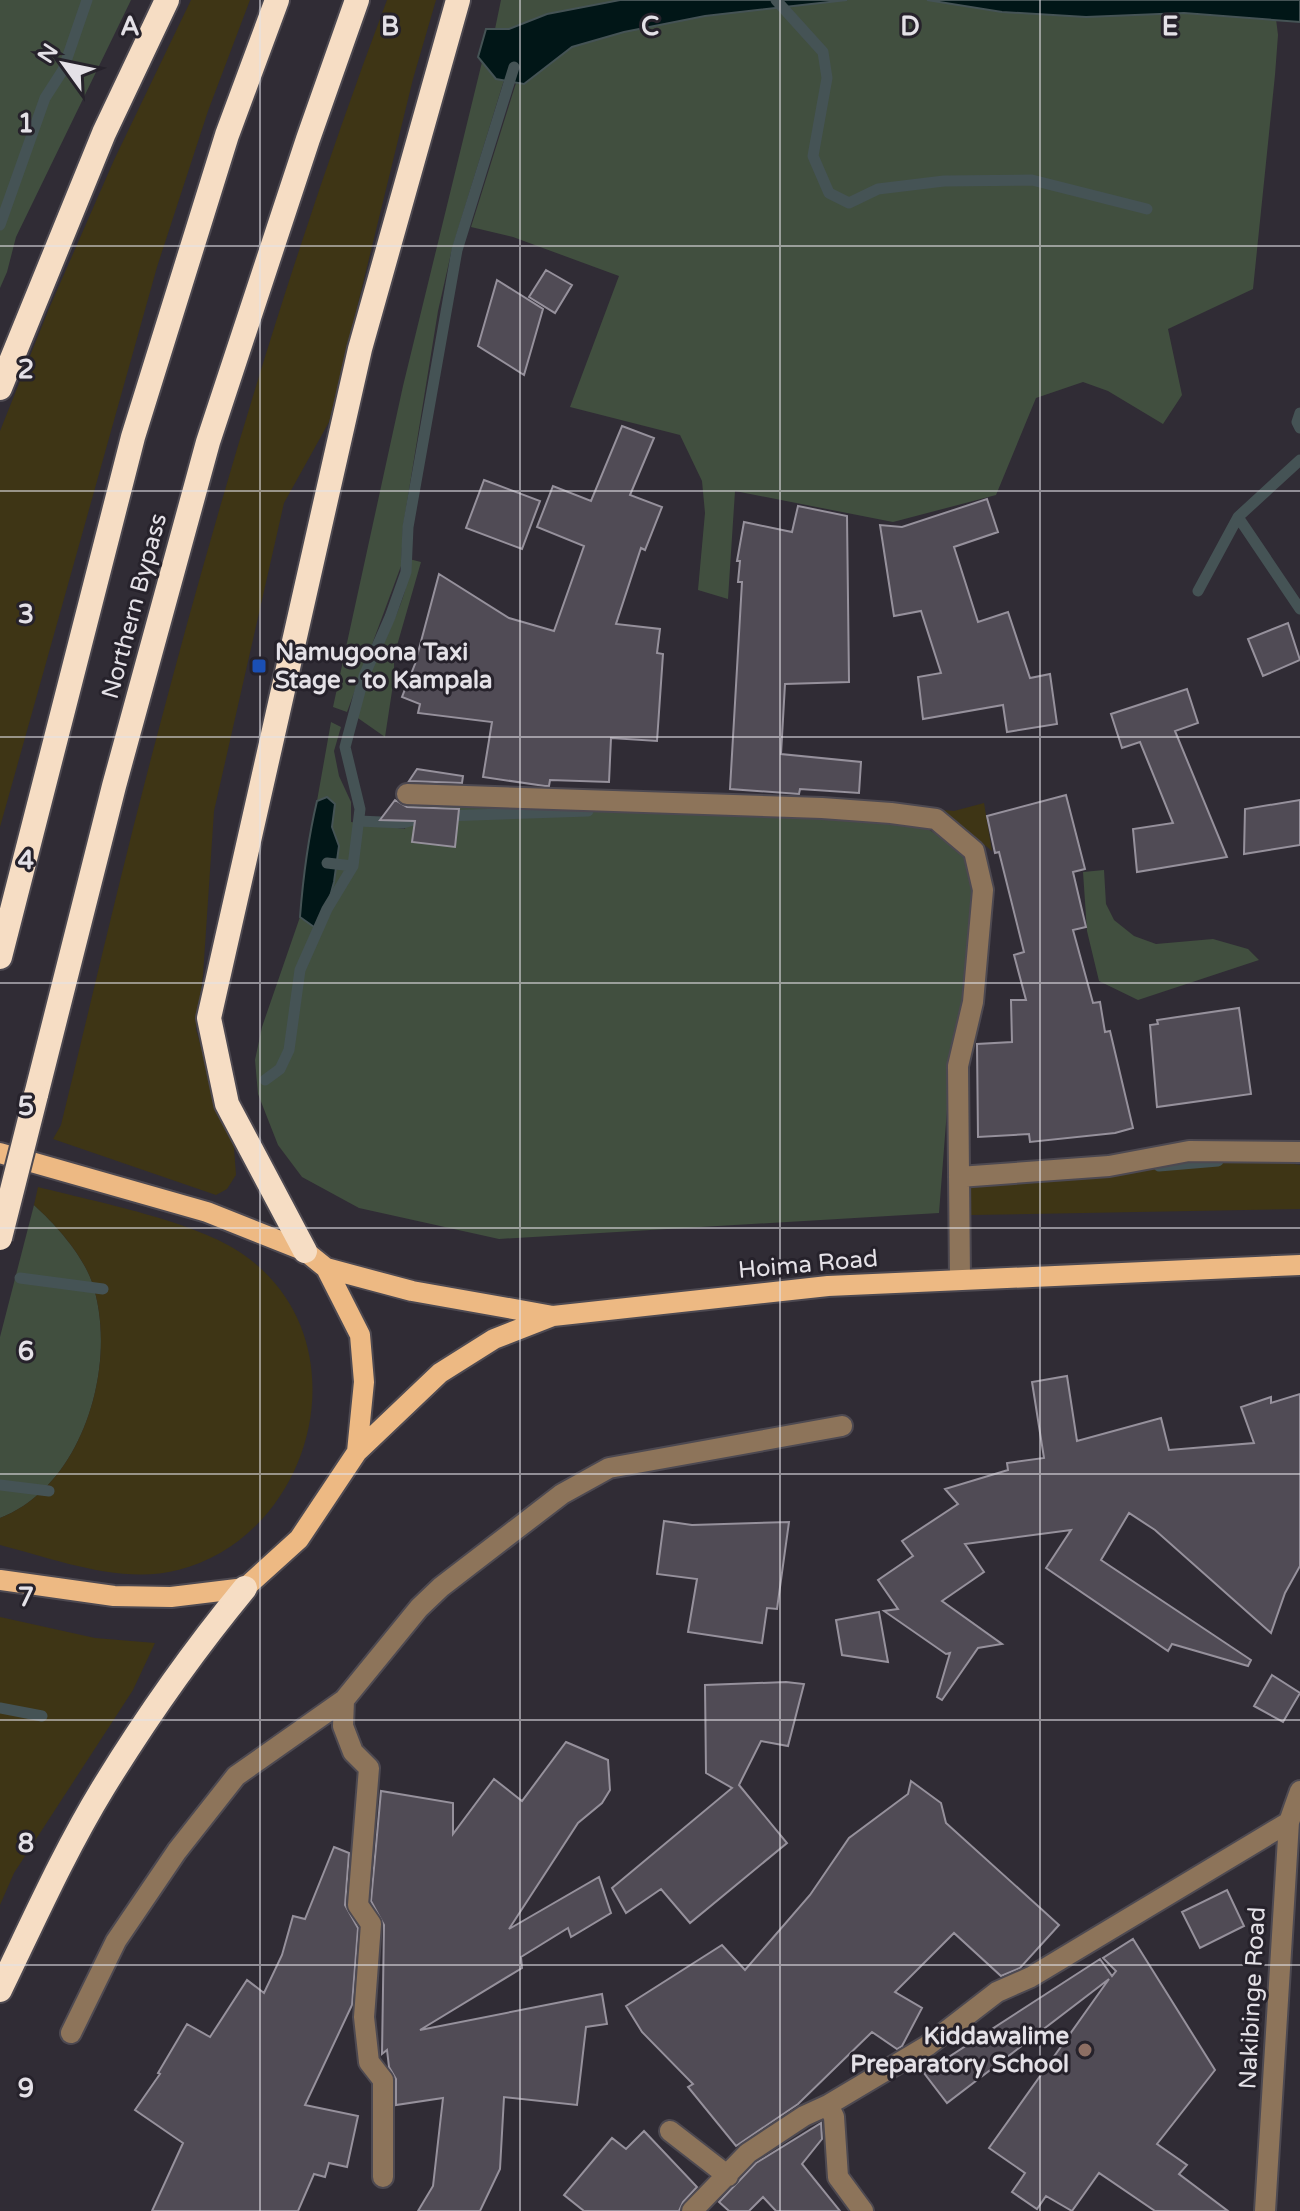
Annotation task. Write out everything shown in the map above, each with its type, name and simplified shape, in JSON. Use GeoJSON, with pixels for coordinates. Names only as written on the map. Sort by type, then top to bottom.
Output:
{"type":"FeatureCollection","features":[{"type":"Feature","properties":{"kind":"highway"},"geometry":{"type":"LineString","coordinates":[[0,388],[104,133],[167,0]]}},
{"type":"Feature","properties":{"kind":"highway","name":"Northern Bypass"},"geometry":{"type":"LineString","coordinates":[[0,957],[133,437],[227,135],[277,0]]}},
{"type":"Feature","properties":{"kind":"highway","name":"Northern Bypass"},"geometry":{"type":"LineString","coordinates":[[0,1238],[114,786],[208,442],[357,0]]}},
{"type":"Feature","properties":{"kind":"highway"},"geometry":{"type":"LineString","coordinates":[[305,1251],[227,1104],[209,1018],[360,349],[458,0]]}},
{"type":"Feature","properties":{"kind":"highway"},"geometry":{"type":"LineString","coordinates":[[0,1990],[49,1888],[102,1790],[203,1639],[245,1588]]}},
{"type":"Feature","properties":{"kind":"main road"},"geometry":{"type":"LineString","coordinates":[[0,1153],[207,1212],[305,1251],[326,1268],[360,1335],[364,1382],[357,1452]]}},
{"type":"Feature","properties":{"kind":"main road","name":"Hoima Road"},"geometry":{"type":"LineString","coordinates":[[326,1268],[412,1291],[553,1316],[828,1286],[1300,1265]]}},
{"type":"Feature","properties":{"kind":"main road"},"geometry":{"type":"LineString","coordinates":[[0,1580],[114,1596],[171,1597],[245,1588],[299,1539],[357,1452],[440,1373],[494,1339],[553,1316]]}},
{"type":"Feature","properties":{"kind":"street"},"geometry":{"type":"LineString","coordinates":[[407,794],[891,813],[936,819],[974,851],[983,890],[973,1002],[958,1066],[960,1280]]}},
{"type":"Feature","properties":{"kind":"street"},"geometry":{"type":"LineString","coordinates":[[959,1177],[1109,1166],[1189,1151],[1300,1152]]}},
{"type":"Feature","properties":{"kind":"street"},"geometry":{"type":"LineString","coordinates":[[71,2033],[116,1941],[177,1851],[236,1776],[344,1700],[419,1608],[441,1587],[562,1494],[609,1468],[842,1426]]}},
{"type":"Feature","properties":{"kind":"street"},"geometry":{"type":"LineString","coordinates":[[344,1700],[343,1726],[353,1752],[369,1768],[358,1905],[371,1924],[364,2017],[369,2062],[383,2080],[383,2177]]}},
{"type":"Feature","properties":{"kind":"street","name":"Nakibinge Road"},"geometry":{"type":"LineString","coordinates":[[1265,2211],[1289,1822],[1300,1791]]}},
{"type":"Feature","properties":{"kind":"street"},"geometry":{"type":"LineString","coordinates":[[692,2211],[748,2153],[804,2116],[927,2046],[997,1992],[1031,1977],[1289,1822]]}},
{"type":"Feature","properties":{"kind":"street"},"geometry":{"type":"LineString","coordinates":[[828,2105],[834,2117],[838,2177],[863,2211]]}},
{"type":"Feature","properties":{"kind":"street"},"geometry":{"type":"LineString","coordinates":[[670,2131],[728,2176]]}},
{"type":"Feature","properties":{"kind":"green space"},"geometry":{"type":"Polygon","coordinates":[[[0,0],[131,0],[16,237],[0,288],[0,0]]]}},
{"type":"Feature","properties":{"kind":"green space"},"geometry":{"type":"Polygon","coordinates":[[[501,0],[620,0],[547,14],[509,29],[495,29],[501,0]]]}},
{"type":"Feature","properties":{"kind":"green space"},"geometry":{"type":"Polygon","coordinates":[[[847,0],[927,0],[1002,12],[1086,17],[1184,13],[1276,19],[1275,75],[1253,289],[1168,329],[1182,395],[1163,424],[1108,391],[1083,382],[1036,398],[996,495],[893,522],[735,491],[728,599],[698,590],[705,513],[702,481],[680,435],[570,407],[619,276],[513,237],[471,227],[516,83],[524,84],[572,47],[624,32],[705,16],[847,0]]]}},
{"type":"Feature","properties":{"kind":"green space"},"geometry":{"type":"Polygon","coordinates":[[[482,62],[496,79],[504,80],[452,249],[438,311],[403,527],[401,566],[347,712],[333,707],[403,386],[482,62]]]}},
{"type":"Feature","properties":{"kind":"green space"},"geometry":{"type":"Polygon","coordinates":[[[409,559],[421,562],[394,656],[394,678],[385,737],[355,716],[369,673],[401,603],[409,559]]]}},
{"type":"Feature","properties":{"kind":"green space"},"geometry":{"type":"Polygon","coordinates":[[[331,722],[341,727],[334,751],[339,776],[351,802],[351,822],[405,829],[409,803],[811,816],[923,826],[957,847],[971,869],[976,895],[963,1016],[949,1084],[939,1213],[499,1239],[359,1208],[302,1177],[278,1145],[258,1094],[255,1060],[262,1027],[300,917],[313,926],[325,915],[339,846],[327,797],[317,801],[331,722]]]}},
{"type":"Feature","properties":{"kind":"green space"},"geometry":{"type":"Polygon","coordinates":[[[1104,870],[1106,904],[1114,920],[1134,936],[1156,944],[1213,939],[1248,949],[1259,960],[1138,1000],[1099,981],[1087,931],[1083,872],[1104,870]]]}},
{"type":"Feature","properties":{"kind":"green space"},"geometry":{"type":"Polygon","coordinates":[[[34,1205],[68,1240],[88,1271],[99,1314],[101,1348],[97,1383],[88,1418],[73,1450],[54,1479],[29,1502],[0,1518],[0,1337],[34,1205]]]}},
{"type":"Feature","properties":{"kind":"sand"},"geometry":{"type":"Polygon","coordinates":[[[191,0],[250,0],[208,111],[157,267],[0,827],[0,431],[114,160],[191,0]]]}},
{"type":"Feature","properties":{"kind":"sand"},"geometry":{"type":"Polygon","coordinates":[[[387,0],[436,0],[413,79],[329,422],[284,503],[214,811],[203,975],[196,1029],[213,1091],[234,1148],[236,1175],[227,1189],[216,1195],[53,1139],[61,1125],[145,781],[235,455],[322,180],[387,0]]]}},
{"type":"Feature","properties":{"kind":"sand"},"geometry":{"type":"Polygon","coordinates":[[[984,803],[992,851],[942,810],[954,811],[984,803]]]}},
{"type":"Feature","properties":{"kind":"sand"},"geometry":{"type":"Polygon","coordinates":[[[1264,1159],[1300,1165],[1300,1209],[970,1215],[970,1188],[1121,1173],[1191,1162],[1264,1159]]]}},
{"type":"Feature","properties":{"kind":"sand"},"geometry":{"type":"Polygon","coordinates":[[[38,1187],[145,1214],[200,1232],[244,1255],[282,1292],[304,1335],[312,1383],[308,1431],[291,1477],[263,1518],[225,1550],[178,1570],[134,1574],[88,1568],[0,1545],[0,1518],[29,1502],[54,1479],[73,1450],[88,1418],[97,1383],[101,1348],[99,1314],[92,1282],[68,1240],[34,1205],[38,1187]]]}},
{"type":"Feature","properties":{"kind":"sand"},"geometry":{"type":"Polygon","coordinates":[[[0,1617],[95,1638],[155,1643],[133,1690],[14,1873],[0,1905],[0,1617]]]}},
{"type":"Feature","properties":{"kind":"shaded area"},"geometry":{"type":"Polygon","coordinates":[[[620,0],[847,0],[705,16],[624,32],[572,47],[524,84],[496,79],[478,57],[486,29],[509,29],[547,14],[620,0]]]}},
{"type":"Feature","properties":{"kind":"shaded area"},"geometry":{"type":"Polygon","coordinates":[[[927,0],[1300,0],[1300,22],[1184,13],[1086,17],[1002,12],[927,0]]]}},
{"type":"Feature","properties":{"kind":"shaded area"},"geometry":{"type":"Polygon","coordinates":[[[327,797],[335,804],[332,827],[339,846],[325,915],[314,927],[300,917],[308,844],[317,801],[327,797]]]}},
{"type":"Feature","properties":{"kind":"building"},"geometry":{"type":"Polygon","coordinates":[[[546,270],[572,285],[555,313],[529,297],[546,270]]]}},
{"type":"Feature","properties":{"kind":"building"},"geometry":{"type":"Polygon","coordinates":[[[497,280],[543,309],[524,375],[478,346],[497,280]]]}},
{"type":"Feature","properties":{"kind":"building"},"geometry":{"type":"Polygon","coordinates":[[[622,426],[654,438],[630,495],[662,507],[645,550],[641,548],[616,624],[660,629],[657,653],[663,654],[657,741],[611,738],[609,782],[550,780],[549,786],[545,786],[483,777],[492,722],[418,713],[420,704],[402,697],[415,664],[439,574],[509,618],[554,631],[584,546],[537,527],[553,486],[591,501],[622,426]]]}},
{"type":"Feature","properties":{"kind":"building"},"geometry":{"type":"Polygon","coordinates":[[[484,480],[540,501],[522,549],[466,528],[484,480]]]}},
{"type":"Feature","properties":{"kind":"building"},"geometry":{"type":"Polygon","coordinates":[[[987,499],[998,532],[954,547],[978,622],[1008,612],[1030,678],[1050,674],[1057,724],[1007,732],[1003,705],[923,719],[918,677],[941,673],[921,611],[894,616],[880,525],[902,527],[987,499]]]}},
{"type":"Feature","properties":{"kind":"building"},"geometry":{"type":"Polygon","coordinates":[[[798,506],[847,516],[849,682],[785,684],[781,754],[861,762],[859,793],[800,789],[799,794],[730,789],[742,582],[738,582],[740,561],[737,561],[744,522],[792,532],[798,506]]]}},
{"type":"Feature","properties":{"kind":"building"},"geometry":{"type":"Polygon","coordinates":[[[1288,623],[1300,660],[1263,676],[1248,639],[1288,623]]]}},
{"type":"Feature","properties":{"kind":"building"},"geometry":{"type":"Polygon","coordinates":[[[1187,689],[1198,723],[1175,731],[1227,857],[1137,872],[1133,829],[1173,823],[1140,742],[1122,748],[1111,714],[1187,689]]]}},
{"type":"Feature","properties":{"kind":"building"},"geometry":{"type":"Polygon","coordinates":[[[417,769],[463,776],[462,783],[409,781],[417,769]]]}},
{"type":"Feature","properties":{"kind":"building"},"geometry":{"type":"Polygon","coordinates":[[[1066,795],[1085,869],[1073,872],[1086,927],[1073,930],[1093,1003],[1100,1002],[1105,1032],[1110,1031],[1133,1128],[1115,1133],[1030,1142],[1029,1134],[978,1137],[977,1044],[1012,1042],[1011,1000],[1026,1000],[1014,955],[1024,952],[987,816],[1066,795]]]}},
{"type":"Feature","properties":{"kind":"building"},"geometry":{"type":"Polygon","coordinates":[[[395,800],[407,807],[459,809],[455,847],[412,842],[415,821],[380,820],[395,800]]]}},
{"type":"Feature","properties":{"kind":"building"},"geometry":{"type":"Polygon","coordinates":[[[1300,800],[1300,845],[1244,854],[1245,809],[1300,800]]]}},
{"type":"Feature","properties":{"kind":"building"},"geometry":{"type":"Polygon","coordinates":[[[1239,1008],[1251,1094],[1157,1107],[1150,1025],[1158,1024],[1157,1020],[1239,1008]]]}},
{"type":"Feature","properties":{"kind":"building"},"geometry":{"type":"Polygon","coordinates":[[[1067,1376],[1077,1441],[1161,1418],[1169,1450],[1254,1443],[1241,1407],[1271,1397],[1271,1403],[1300,1394],[1300,1566],[1285,1593],[1271,1633],[1155,1530],[1129,1513],[1101,1560],[1251,1660],[1248,1666],[1172,1644],[1168,1651],[1046,1568],[1071,1530],[965,1544],[984,1572],[942,1601],[1002,1644],[978,1648],[942,1700],[937,1697],[950,1653],[946,1654],[884,1611],[898,1609],[878,1580],[913,1556],[902,1541],[958,1504],[945,1489],[1008,1470],[1007,1463],[1044,1458],[1032,1382],[1067,1376]]]}},
{"type":"Feature","properties":{"kind":"building"},"geometry":{"type":"Polygon","coordinates":[[[664,1521],[692,1525],[789,1522],[777,1609],[767,1608],[762,1643],[688,1632],[697,1579],[657,1574],[664,1521]]]}},
{"type":"Feature","properties":{"kind":"building"},"geometry":{"type":"Polygon","coordinates":[[[879,1612],[888,1662],[842,1655],[836,1620],[879,1612]]]}},
{"type":"Feature","properties":{"kind":"building"},"geometry":{"type":"Polygon","coordinates":[[[1272,1675],[1300,1693],[1283,1722],[1254,1706],[1272,1675]]]}},
{"type":"Feature","properties":{"kind":"building"},"geometry":{"type":"Polygon","coordinates":[[[804,1684],[788,1746],[761,1741],[739,1785],[787,1843],[690,1923],[661,1889],[626,1913],[612,1888],[732,1788],[706,1773],[705,1685],[804,1684]]]}},
{"type":"Feature","properties":{"kind":"building"},"geometry":{"type":"Polygon","coordinates":[[[566,1742],[608,1760],[610,1790],[602,1803],[578,1823],[509,1929],[599,1877],[611,1913],[571,1937],[568,1928],[521,1957],[522,1968],[420,2030],[602,1994],[607,2024],[586,2027],[577,2105],[504,2097],[500,2169],[480,2211],[418,2211],[433,2186],[443,2098],[396,2105],[396,2079],[389,2067],[387,2050],[382,2054],[384,1925],[371,1901],[381,1791],[453,1803],[453,1834],[494,1779],[522,1801],[566,1742]]]}},
{"type":"Feature","properties":{"kind":"building"},"geometry":{"type":"Polygon","coordinates":[[[911,1781],[941,1803],[946,1823],[1059,1925],[1020,1968],[1001,1976],[954,1933],[895,1992],[922,2008],[902,2046],[897,2049],[872,2032],[798,2104],[736,2146],[688,2087],[693,2084],[642,2032],[626,2006],[722,1945],[745,1970],[810,1895],[849,1838],[908,1794],[911,1781]]]}},
{"type":"Feature","properties":{"kind":"building"},"geometry":{"type":"Polygon","coordinates":[[[334,1847],[349,1853],[345,1905],[358,1928],[352,2005],[305,2105],[358,2116],[347,2167],[329,2163],[325,2177],[314,2174],[298,2211],[152,2211],[183,2143],[135,2110],[160,2074],[187,2024],[210,2037],[247,1980],[264,1993],[282,1955],[293,1916],[305,1919],[334,1847]]]}},
{"type":"Feature","properties":{"kind":"building"},"geometry":{"type":"Polygon","coordinates":[[[1227,1890],[1244,1926],[1200,1948],[1182,1912],[1227,1890]]]}},
{"type":"Feature","properties":{"kind":"building"},"geometry":{"type":"Polygon","coordinates":[[[1133,1939],[1215,2070],[1157,2144],[1187,2165],[1179,2174],[1228,2211],[1155,2211],[1099,2173],[1072,2211],[1046,2196],[1037,2209],[1012,2192],[1025,2173],[989,2148],[1109,1979],[947,2103],[924,2073],[1100,1959],[1112,1976],[1116,1971],[1103,1958],[1133,1939]]]}},
{"type":"Feature","properties":{"kind":"building"},"geometry":{"type":"Polygon","coordinates":[[[821,2123],[822,2139],[802,2164],[840,2211],[776,2211],[763,2197],[749,2211],[729,2211],[719,2202],[756,2163],[821,2123]]]}},
{"type":"Feature","properties":{"kind":"building"},"geometry":{"type":"Polygon","coordinates":[[[644,2131],[697,2187],[679,2211],[584,2211],[564,2195],[612,2138],[626,2149],[644,2131]]]}},
{"type":"Feature","properties":{"kind":"waterway"},"geometry":{"type":"LineString","coordinates":[[0,225],[45,98],[63,70],[87,0]]}},
{"type":"Feature","properties":{"kind":"waterway"},"geometry":{"type":"LineString","coordinates":[[776,0],[823,52],[827,78],[813,156],[829,193],[849,203],[878,189],[944,181],[1032,180],[1147,209]]}},
{"type":"Feature","properties":{"kind":"waterway"},"geometry":{"type":"LineString","coordinates":[[327,863],[353,866],[360,809],[345,747],[364,676],[406,572],[408,527],[457,250],[514,67]]}},
{"type":"Feature","properties":{"kind":"waterway"},"geometry":{"type":"LineString","coordinates":[[1300,413],[1297,422],[1300,428]]}},
{"type":"Feature","properties":{"kind":"waterway"},"geometry":{"type":"LineString","coordinates":[[1198,591],[1238,517],[1300,460]]}},
{"type":"Feature","properties":{"kind":"waterway"},"geometry":{"type":"LineString","coordinates":[[1238,517],[1300,609]]}},
{"type":"Feature","properties":{"kind":"waterway"},"geometry":{"type":"LineString","coordinates":[[444,816],[588,811]]}},
{"type":"Feature","properties":{"kind":"waterway"},"geometry":{"type":"LineString","coordinates":[[359,821],[403,823],[423,817]]}},
{"type":"Feature","properties":{"kind":"waterway"},"geometry":{"type":"LineString","coordinates":[[265,1080],[280,1069],[289,1050],[300,970],[327,909],[353,866]]}},
{"type":"Feature","properties":{"kind":"waterway"},"geometry":{"type":"LineString","coordinates":[[1159,1166],[1218,1161]]}},
{"type":"Feature","properties":{"kind":"waterway"},"geometry":{"type":"LineString","coordinates":[[20,1278],[103,1289]]}},
{"type":"Feature","properties":{"kind":"waterway"},"geometry":{"type":"LineString","coordinates":[[0,1485],[49,1491]]}},
{"type":"Feature","properties":{"kind":"waterway"},"geometry":{"type":"LineString","coordinates":[[0,1708],[42,1716]]}},
{"type":"Feature","properties":{"kind":"place","name":"Namugoona Taxi Stage - to Kampala"},"geometry":{"type":"Point","coordinates":[259,666]}},
{"type":"Feature","properties":{"kind":"place","name":"Kiddawalime Preparatory School"},"geometry":{"type":"Point","coordinates":[1085,2050]}}]}
